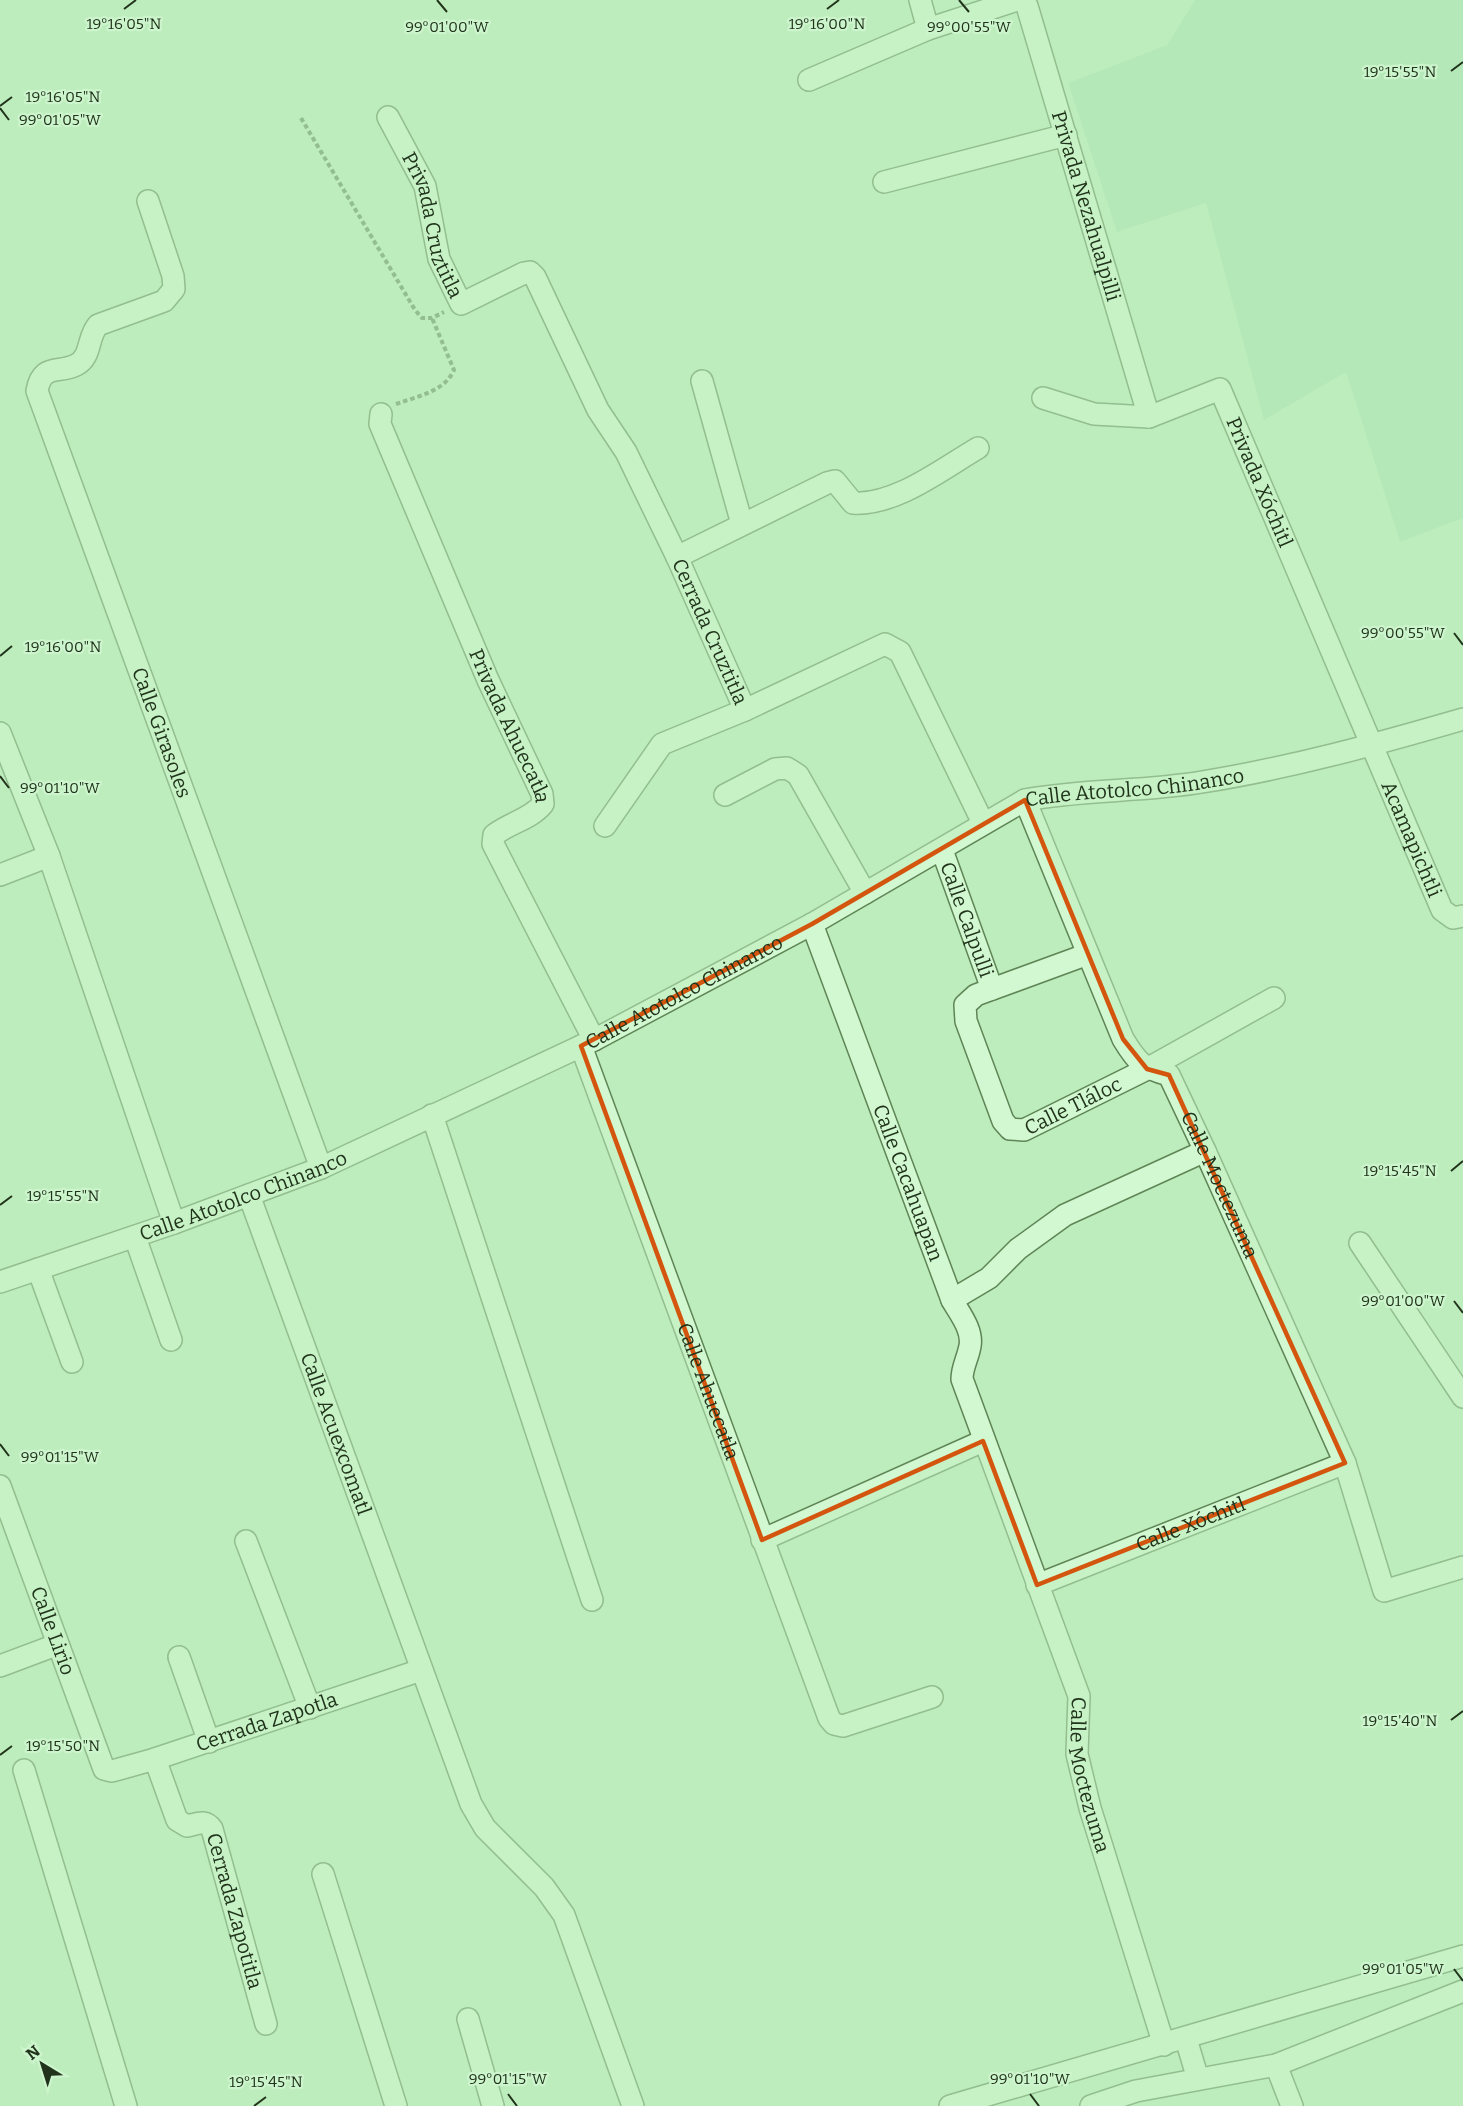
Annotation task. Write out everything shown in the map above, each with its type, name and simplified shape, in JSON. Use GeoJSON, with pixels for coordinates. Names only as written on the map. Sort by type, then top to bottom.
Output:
{"type":"FeatureCollection","features":[{"type":"Feature","properties":{"kind":"street"},"geometry":{"type":"LineString","coordinates":[[920,0],[928,29]]}},
{"type":"Feature","properties":{"kind":"street","name":"Privada Nezahualpilli"},"geometry":{"type":"LineString","coordinates":[[809,80],[928,29],[1017,0],[1023,1],[1027,6],[1149,417]]}},
{"type":"Feature","properties":{"kind":"street","name":"Privada Cruztitla"},"geometry":{"type":"LineString","coordinates":[[388,117],[425,186],[439,259],[461,304],[524,273]]}},
{"type":"Feature","properties":{"kind":"street"},"geometry":{"type":"LineString","coordinates":[[884,182],[1066,135]]}},
{"type":"Feature","properties":{"kind":"street","name":"Calle Girasoles"},"geometry":{"type":"LineString","coordinates":[[148,201],[173,276],[174,289],[164,301],[98,325],[92,332],[88,352],[84,359],[76,365],[45,373],[39,380],[37,391],[321,1168]]}},
{"type":"Feature","properties":{"kind":"street","name":"Cerrada Cruztitla"},"geometry":{"type":"LineString","coordinates":[[524,273],[530,273],[535,277],[598,410],[626,452],[677,557],[745,710],[885,644],[900,652],[983,823]]}},
{"type":"Feature","properties":{"kind":"street"},"geometry":{"type":"LineString","coordinates":[[702,381],[742,524]]}},
{"type":"Feature","properties":{"kind":"street","name":"Privada Xóchitl"},"geometry":{"type":"LineString","coordinates":[[1043,398],[1094,414],[1149,417],[1220,389],[1371,746]]}},
{"type":"Feature","properties":{"kind":"street","name":"Privada Ahuecatla"},"geometry":{"type":"LineString","coordinates":[[381,414],[380,424],[488,680],[542,794],[543,804],[537,811],[502,828],[494,835],[493,844],[588,1043]]}},
{"type":"Feature","properties":{"kind":"street"},"geometry":{"type":"LineString","coordinates":[[677,557],[835,481],[853,503],[869,504],[888,499],[978,448]]}},
{"type":"Feature","properties":{"kind":"street"},"geometry":{"type":"LineString","coordinates":[[605,826],[662,744],[745,710]]}},
{"type":"Feature","properties":{"kind":"street","name":"Calle Atotolco Chinanco"},"geometry":{"type":"LineString","coordinates":[[0,1282],[135,1237],[321,1168],[588,1043],[812,924],[1025,800],[1052,795],[1200,783],[1371,746],[1463,719]]}},
{"type":"Feature","properties":{"kind":"street"},"geometry":{"type":"LineString","coordinates":[[0,733],[4,754],[49,856],[174,1223]]}},
{"type":"Feature","properties":{"kind":"street","name":"Acamapichtli"},"geometry":{"type":"LineString","coordinates":[[1371,746],[1442,910],[1453,918],[1463,916]]}},
{"type":"Feature","properties":{"kind":"street"},"geometry":{"type":"LineString","coordinates":[[725,795],[775,769],[787,768],[798,775],[866,893]]}},
{"type":"Feature","properties":{"kind":"street","name":"Calle Moctezuma"},"geometry":{"type":"LineString","coordinates":[[1025,800],[1123,1039],[1136,1059],[1147,1069],[1169,1076],[1205,1151],[1345,1463],[1384,1591],[1463,1567]]}},
{"type":"Feature","properties":{"kind":"street","name":"Calle Calpulli"},"geometry":{"type":"LineString","coordinates":[[942,850],[992,989]]}},
{"type":"Feature","properties":{"kind":"street"},"geometry":{"type":"LineString","coordinates":[[0,875],[49,856]]}},
{"type":"Feature","properties":{"kind":"street","name":"Calle Cacahuapan"},"geometry":{"type":"LineString","coordinates":[[812,924],[952,1300],[970,1333],[970,1344],[962,1369],[962,1379],[982,1441]]}},
{"type":"Feature","properties":{"kind":"street","name":"Calle Tláloc"},"geometry":{"type":"LineString","coordinates":[[1088,954],[976,995],[965,1005],[966,1021],[1003,1121],[1010,1129],[1024,1130],[1147,1069],[1274,998]]}},
{"type":"Feature","properties":{"kind":"street","name":"Calle Ahuecatla"},"geometry":{"type":"LineString","coordinates":[[588,1043],[762,1540],[829,1718],[834,1724],[843,1726],[932,1697]]}},
{"type":"Feature","properties":{"kind":"street"},"geometry":{"type":"LineString","coordinates":[[432,1115],[592,1600]]}},
{"type":"Feature","properties":{"kind":"street"},"geometry":{"type":"LineString","coordinates":[[952,1300],[989,1278],[1018,1249],[1065,1215],[1205,1151]]}},
{"type":"Feature","properties":{"kind":"street","name":"Calle Acuexcomatl"},"geometry":{"type":"LineString","coordinates":[[249,1195],[471,1804],[485,1828],[544,1887],[564,1915],[633,2106]]}},
{"type":"Feature","properties":{"kind":"street"},"geometry":{"type":"LineString","coordinates":[[135,1237],[171,1340]]}},
{"type":"Feature","properties":{"kind":"street"},"geometry":{"type":"LineString","coordinates":[[1360,1243],[1463,1397]]}},
{"type":"Feature","properties":{"kind":"street"},"geometry":{"type":"LineString","coordinates":[[38,1269],[72,1362]]}},
{"type":"Feature","properties":{"kind":"street"},"geometry":{"type":"LineString","coordinates":[[762,1540],[982,1441]]}},
{"type":"Feature","properties":{"kind":"street","name":"Calle Moctezuma"},"geometry":{"type":"LineString","coordinates":[[982,1441],[1079,1696],[1077,1754],[1090,1808],[1164,2045]]}},
{"type":"Feature","properties":{"kind":"street","name":"Calle Xóchitl"},"geometry":{"type":"LineString","coordinates":[[1037,1585],[1345,1463]]}},
{"type":"Feature","properties":{"kind":"street","name":"Calle Lirio"},"geometry":{"type":"LineString","coordinates":[[0,1486],[100,1763],[104,1769],[112,1771]]}},
{"type":"Feature","properties":{"kind":"street"},"geometry":{"type":"LineString","coordinates":[[246,1541],[310,1708]]}},
{"type":"Feature","properties":{"kind":"street"},"geometry":{"type":"LineString","coordinates":[[0,1666],[57,1645]]}},
{"type":"Feature","properties":{"kind":"street"},"geometry":{"type":"LineString","coordinates":[[178,1657],[209,1742]]}},
{"type":"Feature","properties":{"kind":"street","name":"Cerrada Zapotla"},"geometry":{"type":"LineString","coordinates":[[112,1771],[209,1742],[421,1670]]}},
{"type":"Feature","properties":{"kind":"street","name":"Cerrada Zapotitla"},"geometry":{"type":"LineString","coordinates":[[155,1759],[177,1820],[187,1826],[203,1822],[212,1829],[266,2024]]}},
{"type":"Feature","properties":{"kind":"street"},"geometry":{"type":"LineString","coordinates":[[24,1770],[126,2106]]}},
{"type":"Feature","properties":{"kind":"street"},"geometry":{"type":"LineString","coordinates":[[323,1874],[396,2106]]}},
{"type":"Feature","properties":{"kind":"street"},"geometry":{"type":"LineString","coordinates":[[951,2106],[1463,1956]]}},
{"type":"Feature","properties":{"kind":"street"},"geometry":{"type":"LineString","coordinates":[[1090,2106],[1137,2091],[1276,2065],[1463,1991]]}},
{"type":"Feature","properties":{"kind":"street"},"geometry":{"type":"LineString","coordinates":[[468,2019],[493,2106]]}},
{"type":"Feature","properties":{"kind":"street"},"geometry":{"type":"LineString","coordinates":[[1186,2038],[1198,2079]]}},
{"type":"Feature","properties":{"kind":"street"},"geometry":{"type":"LineString","coordinates":[[1276,2065],[1292,2106]]}},
{"type":"Feature","properties":{"kind":"path"},"geometry":{"type":"LineString","coordinates":[[301,118],[415,310],[422,318],[432,318],[461,304]]}},
{"type":"Feature","properties":{"kind":"path"},"geometry":{"type":"LineString","coordinates":[[381,414],[387,407],[438,388],[449,381],[454,370],[432,318]]}},
{"type":"Feature","properties":{"kind":"highlighted area"},"geometry":{"type":"Polygon","coordinates":[[[1025,800],[1123,1039],[1147,1069],[1169,1075],[1345,1463],[1037,1585],[983,1441],[762,1540],[581,1046],[812,924],[1025,800]]]}},
{"type":"Feature","properties":{"kind":"green space"},"geometry":{"type":"Polygon","coordinates":[[[1195,0],[1463,0],[1463,518],[1400,542],[1346,372],[1264,420],[1206,203],[1117,232],[1068,83],[1167,45],[1195,0]]]}}]}
